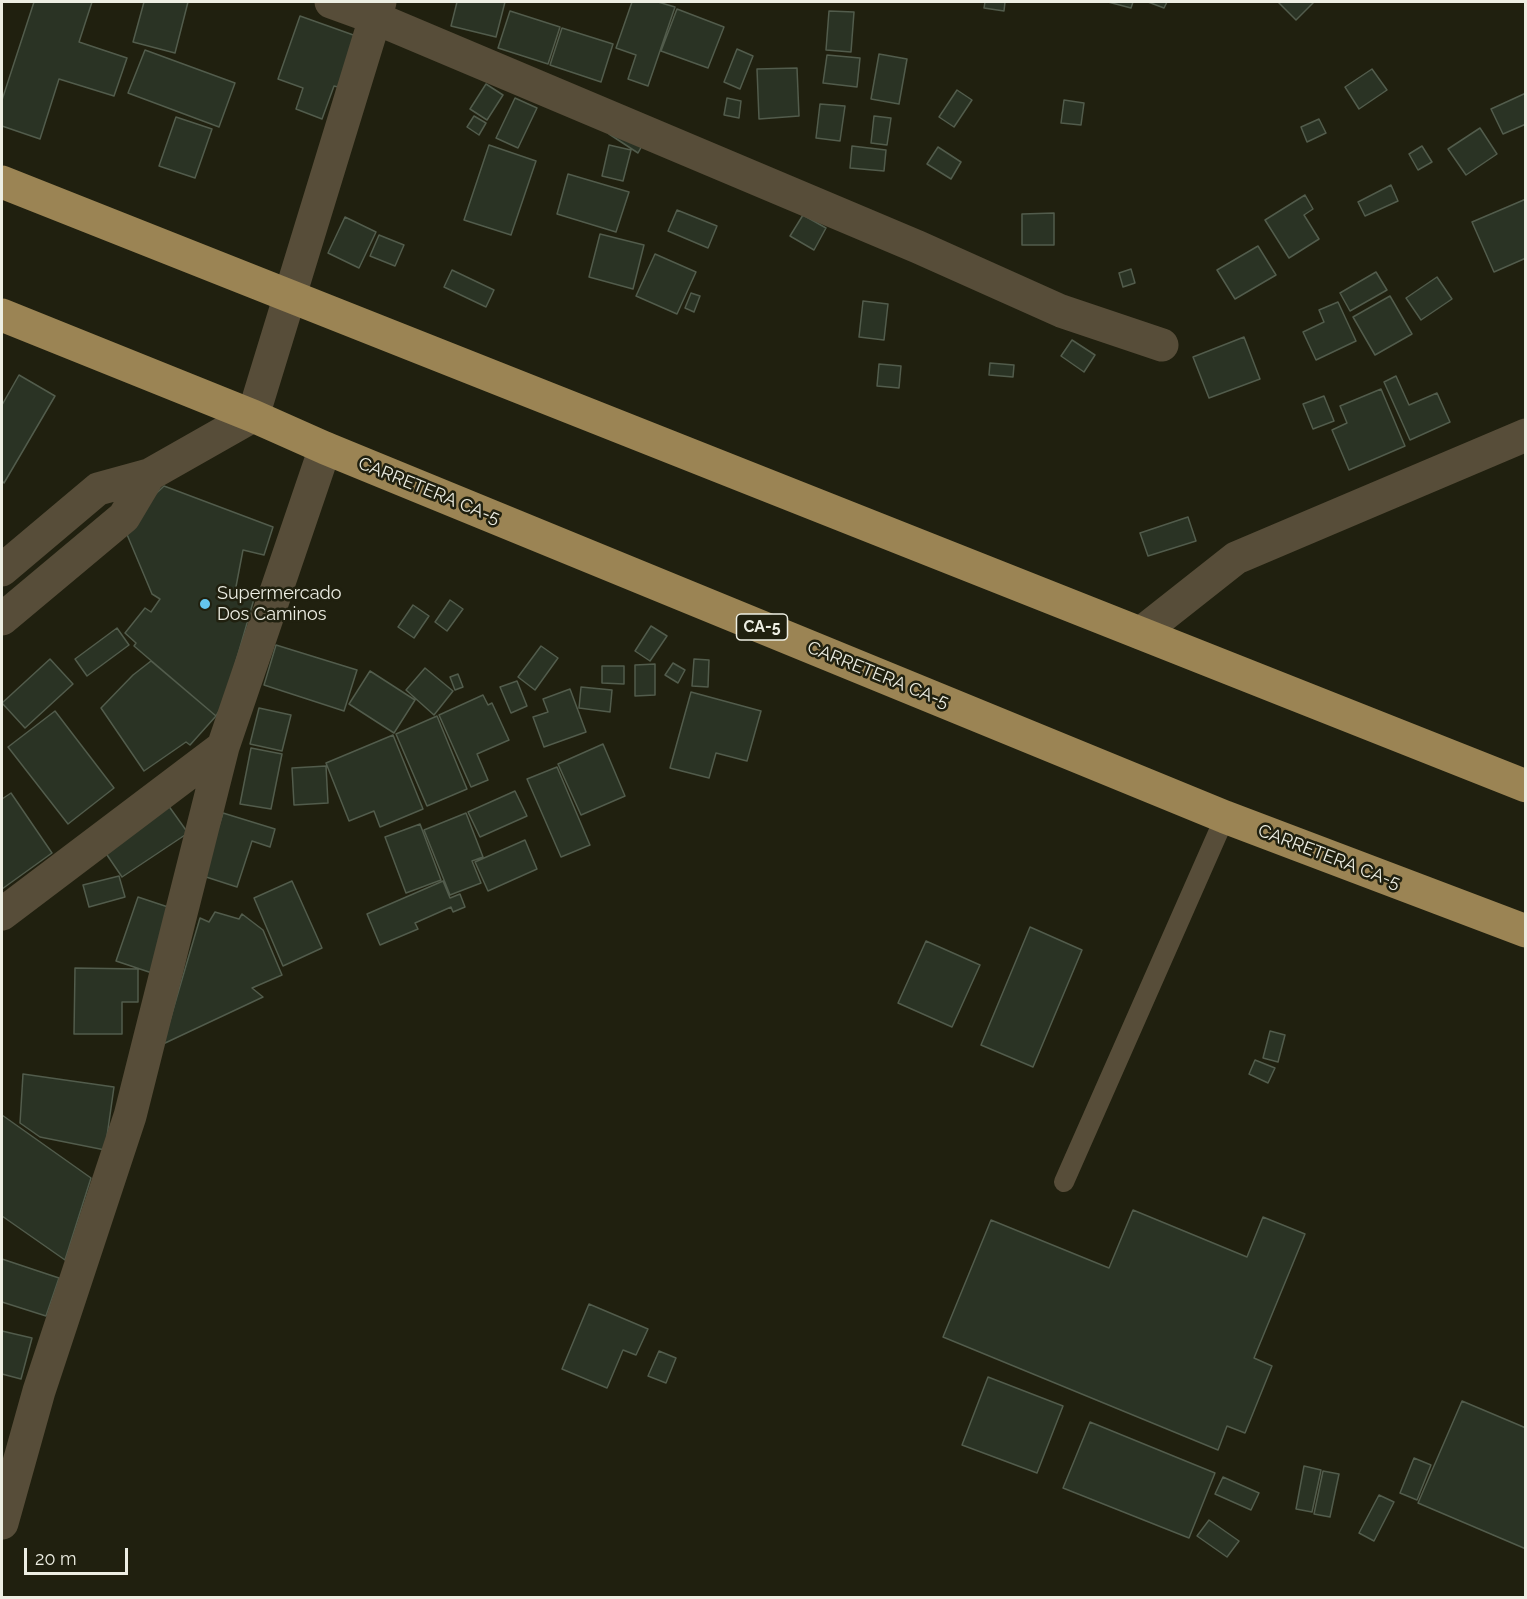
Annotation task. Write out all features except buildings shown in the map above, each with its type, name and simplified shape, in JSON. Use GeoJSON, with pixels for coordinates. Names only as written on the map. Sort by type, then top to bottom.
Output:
{"type":"FeatureCollection","features":[{"type":"Feature","properties":{"kind":"highway"},"geometry":{"type":"LineString","coordinates":[[2,182],[1526,786]]}},
{"type":"Feature","properties":{"kind":"highway","name":"CARRETERA CA-5"},"geometry":{"type":"LineString","coordinates":[[2,315],[253,416],[325,448],[1225,817],[1526,931]]}},
{"type":"Feature","properties":{"kind":"street"},"geometry":{"type":"LineString","coordinates":[[331,2],[378,10],[1061,311],[1162,345]]}},
{"type":"Feature","properties":{"kind":"street"},"geometry":{"type":"LineString","coordinates":[[2,570],[98,489],[149,475],[253,416],[378,10]]}},
{"type":"Feature","properties":{"kind":"street"},"geometry":{"type":"LineString","coordinates":[[1141,633],[1236,558],[1526,435]]}},
{"type":"Feature","properties":{"kind":"street"},"geometry":{"type":"LineString","coordinates":[[2,1523],[39,1391],[130,1116],[223,747],[325,448]]}},
{"type":"Feature","properties":{"kind":"street"},"geometry":{"type":"LineString","coordinates":[[2,619],[124,517],[149,475]]}},
{"type":"Feature","properties":{"kind":"street"},"geometry":{"type":"LineString","coordinates":[[2,914],[223,747]]}},
{"type":"Feature","properties":{"kind":"lane"},"geometry":{"type":"LineString","coordinates":[[1064,1182],[1225,817]]}},
{"type":"Feature","properties":{"kind":"place","name":"Supermercado Dos Caminos"},"geometry":{"type":"Point","coordinates":[205,604]}}]}
